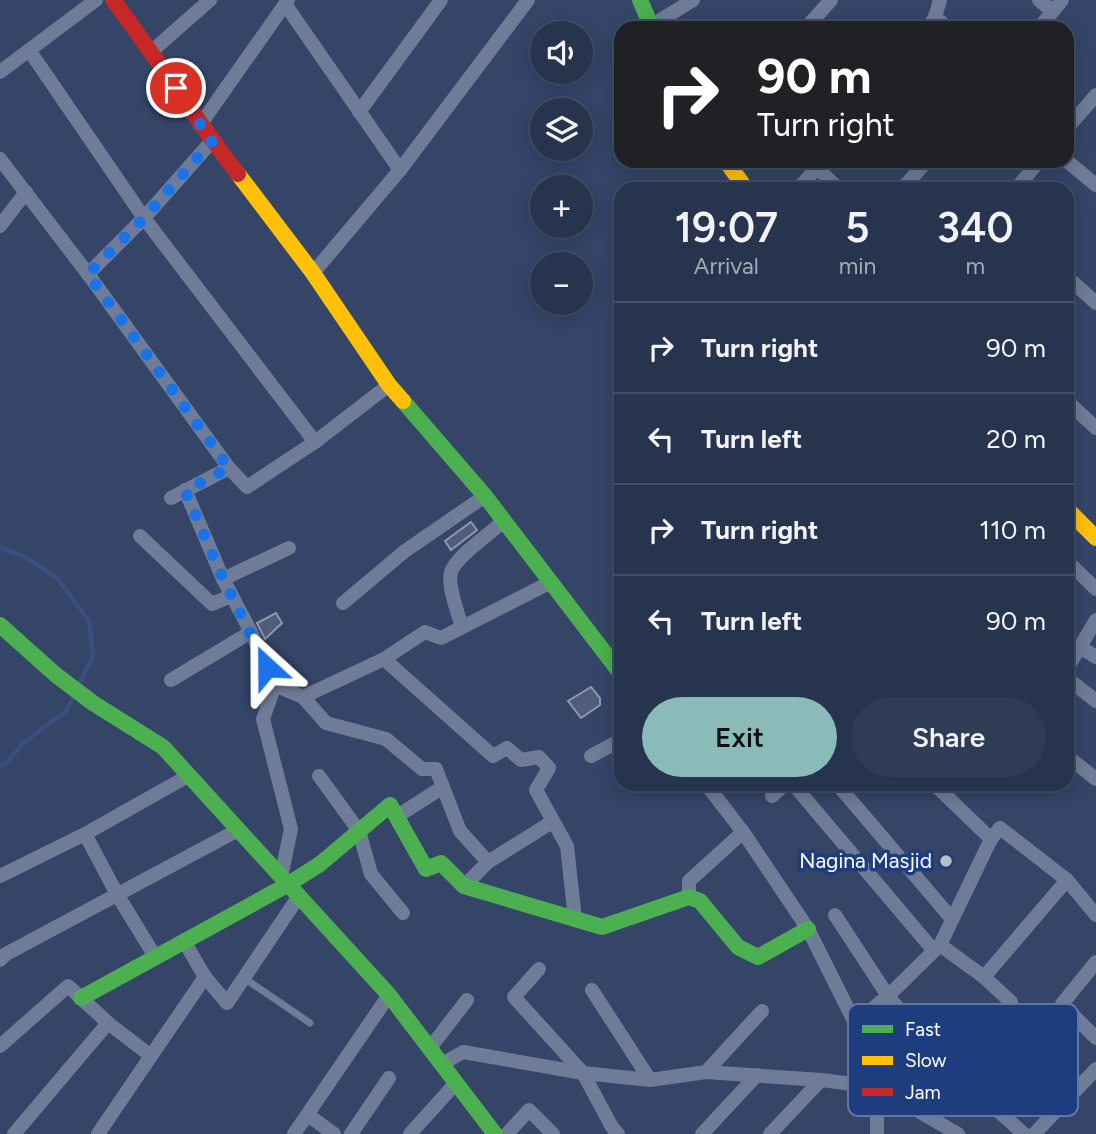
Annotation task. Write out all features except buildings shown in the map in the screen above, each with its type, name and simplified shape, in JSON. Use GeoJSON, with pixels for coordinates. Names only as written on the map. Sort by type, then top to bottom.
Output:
{"type":"FeatureCollection","features":[{"type":"Feature","properties":{"kind":"street"},"geometry":{"type":"LineString","coordinates":[[0,72],[96,0]]}},
{"type":"Feature","properties":{"kind":"street"},"geometry":{"type":"LineString","coordinates":[[113,0],[152,51],[200,125],[313,273],[389,385],[485,496],[614,665]]}},
{"type":"Feature","properties":{"kind":"street"},"geometry":{"type":"LineString","coordinates":[[152,51],[210,0]]}},
{"type":"Feature","properties":{"kind":"street"},"geometry":{"type":"LineString","coordinates":[[359,112],[441,0]]}},
{"type":"Feature","properties":{"kind":"street"},"geometry":{"type":"LineString","coordinates":[[313,273],[400,170],[528,0]]}},
{"type":"Feature","properties":{"kind":"street"},"geometry":{"type":"LineString","coordinates":[[640,0],[649,21]]}},
{"type":"Feature","properties":{"kind":"street"},"geometry":{"type":"LineString","coordinates":[[661,21],[694,0]]}},
{"type":"Feature","properties":{"kind":"street"},"geometry":{"type":"LineString","coordinates":[[812,21],[831,0]]}},
{"type":"Feature","properties":{"kind":"street"},"geometry":{"type":"LineString","coordinates":[[933,21],[940,0]]}},
{"type":"Feature","properties":{"kind":"street"},"geometry":{"type":"LineString","coordinates":[[1039,0],[1057,6],[1045,21]]}},
{"type":"Feature","properties":{"kind":"street"},"geometry":{"type":"LineString","coordinates":[[200,125],[286,2],[400,170]]}},
{"type":"Feature","properties":{"kind":"street"},"geometry":{"type":"LineString","coordinates":[[29,50],[144,218],[315,442]]}},
{"type":"Feature","properties":{"kind":"street"},"geometry":{"type":"LineString","coordinates":[[1074,120],[1096,95]]}},
{"type":"Feature","properties":{"kind":"street"},"geometry":{"type":"LineString","coordinates":[[88,274],[144,218],[212,141]]}},
{"type":"Feature","properties":{"kind":"street"},"geometry":{"type":"LineString","coordinates":[[0,159],[88,274],[229,468],[247,487],[315,442],[389,385]]}},
{"type":"Feature","properties":{"kind":"street"},"geometry":{"type":"LineString","coordinates":[[1074,167],[1096,186]]}},
{"type":"Feature","properties":{"kind":"street"},"geometry":{"type":"LineString","coordinates":[[804,182],[817,168]]}},
{"type":"Feature","properties":{"kind":"street"},"geometry":{"type":"LineString","coordinates":[[822,168],[833,182]]}},
{"type":"Feature","properties":{"kind":"street"},"geometry":{"type":"LineString","coordinates":[[908,182],[921,168]]}},
{"type":"Feature","properties":{"kind":"street"},"geometry":{"type":"LineString","coordinates":[[1022,182],[1034,168]]}},
{"type":"Feature","properties":{"kind":"street"},"geometry":{"type":"LineString","coordinates":[[0,226],[26,192]]}},
{"type":"Feature","properties":{"kind":"street"},"geometry":{"type":"LineString","coordinates":[[1074,283],[1096,303]]}},
{"type":"Feature","properties":{"kind":"street"},"geometry":{"type":"LineString","coordinates":[[1074,408],[1096,428]]}},
{"type":"Feature","properties":{"kind":"street"},"geometry":{"type":"LineString","coordinates":[[171,498],[229,468]]}},
{"type":"Feature","properties":{"kind":"street"},"geometry":{"type":"LineString","coordinates":[[185,491],[223,579],[275,685],[303,697],[326,723],[386,739],[422,769],[436,769],[460,831],[488,862]]}},
{"type":"Feature","properties":{"kind":"street"},"geometry":{"type":"LineString","coordinates":[[344,603],[405,551],[485,496]]}},
{"type":"Feature","properties":{"kind":"street"},"geometry":{"type":"LineString","coordinates":[[1074,514],[1093,528]]}},
{"type":"Feature","properties":{"kind":"street"},"geometry":{"type":"LineString","coordinates":[[462,627],[450,583],[450,573],[456,563],[504,521]]}},
{"type":"Feature","properties":{"kind":"street"},"geometry":{"type":"LineString","coordinates":[[140,536],[212,604],[231,596]]}},
{"type":"Feature","properties":{"kind":"street"},"geometry":{"type":"LineString","coordinates":[[223,579],[289,548]]}},
{"type":"Feature","properties":{"kind":"street"},"geometry":{"type":"LineString","coordinates":[[1074,568],[1096,589]]}},
{"type":"Feature","properties":{"kind":"street"},"geometry":{"type":"LineString","coordinates":[[303,697],[384,659],[425,632],[440,638],[551,582]]}},
{"type":"Feature","properties":{"kind":"street"},"geometry":{"type":"LineString","coordinates":[[1074,652],[1096,620]]}},
{"type":"Feature","properties":{"kind":"street"},"geometry":{"type":"LineString","coordinates":[[0,625],[89,700],[163,747],[389,996],[495,1134]]}},
{"type":"Feature","properties":{"kind":"street"},"geometry":{"type":"LineString","coordinates":[[171,680],[251,632]]}},
{"type":"Feature","properties":{"kind":"street"},"geometry":{"type":"LineString","coordinates":[[1074,655],[1096,657]]}},
{"type":"Feature","properties":{"kind":"street"},"geometry":{"type":"LineString","coordinates":[[384,659],[493,756],[507,748],[521,760],[539,757],[549,768],[536,790],[567,845],[575,919]]}},
{"type":"Feature","properties":{"kind":"street"},"geometry":{"type":"LineString","coordinates":[[1074,684],[1096,701]]}},
{"type":"Feature","properties":{"kind":"street"},"geometry":{"type":"LineString","coordinates":[[184,942],[205,978],[226,1003],[244,977],[289,886],[291,829],[263,719],[275,685]]}},
{"type":"Feature","properties":{"kind":"street"},"geometry":{"type":"LineString","coordinates":[[591,756],[614,744]]}},
{"type":"Feature","properties":{"kind":"street"},"geometry":{"type":"LineString","coordinates":[[1074,762],[1096,779]]}},
{"type":"Feature","properties":{"kind":"street"},"geometry":{"type":"LineString","coordinates":[[0,876],[85,834],[187,776]]}},
{"type":"Feature","properties":{"kind":"street"},"geometry":{"type":"LineString","coordinates":[[319,776],[359,831],[371,874],[403,913]]}},
{"type":"Feature","properties":{"kind":"street"},"geometry":{"type":"LineString","coordinates":[[396,817],[443,787]]}},
{"type":"Feature","properties":{"kind":"street"},"geometry":{"type":"LineString","coordinates":[[712,791],[744,832],[808,929],[848,1009]]}},
{"type":"Feature","properties":{"kind":"street"},"geometry":{"type":"LineString","coordinates":[[772,796],[777,791]]}},
{"type":"Feature","properties":{"kind":"street"},"geometry":{"type":"LineString","coordinates":[[799,791],[937,948],[984,977],[1011,1002]]}},
{"type":"Feature","properties":{"kind":"street"},"geometry":{"type":"LineString","coordinates":[[843,791],[952,919]]}},
{"type":"Feature","properties":{"kind":"street"},"geometry":{"type":"LineString","coordinates":[[941,791],[991,839]]}},
{"type":"Feature","properties":{"kind":"street"},"geometry":{"type":"LineString","coordinates":[[81,998],[289,886],[320,864],[390,804],[426,869],[441,863],[464,886],[602,927],[690,897],[700,901],[738,947],[758,957],[808,929]]}},
{"type":"Feature","properties":{"kind":"street"},"geometry":{"type":"LineString","coordinates":[[464,886],[488,862],[552,822]]}},
{"type":"Feature","properties":{"kind":"street"},"geometry":{"type":"LineString","coordinates":[[878,1004],[937,948],[991,839],[1000,828],[1067,880],[1096,915]]}},
{"type":"Feature","properties":{"kind":"street"},"geometry":{"type":"LineString","coordinates":[[0,960],[6,954],[238,830]]}},
{"type":"Feature","properties":{"kind":"street"},"geometry":{"type":"LineString","coordinates":[[690,897],[689,881],[744,832]]}},
{"type":"Feature","properties":{"kind":"street"},"geometry":{"type":"LineString","coordinates":[[85,834],[118,896],[156,958]]}},
{"type":"Feature","properties":{"kind":"street"},"geometry":{"type":"LineString","coordinates":[[984,977],[1067,880]]}},
{"type":"Feature","properties":{"kind":"street"},"geometry":{"type":"LineString","coordinates":[[835,915],[895,1004]]}},
{"type":"Feature","properties":{"kind":"street"},"geometry":{"type":"LineString","coordinates":[[1062,1004],[1096,962]]}},
{"type":"Feature","properties":{"kind":"street"},"geometry":{"type":"LineString","coordinates":[[539,969],[514,997],[583,1073],[618,1134]]}},
{"type":"Feature","properties":{"kind":"street"},"geometry":{"type":"LineString","coordinates":[[98,1134],[205,978]]}},
{"type":"Feature","properties":{"kind":"street"},"geometry":{"type":"LineString","coordinates":[[0,1045],[68,986],[108,1023],[151,1056]]}},
{"type":"Feature","properties":{"kind":"street"},"geometry":{"type":"LineString","coordinates":[[592,990],[650,1080]]}},
{"type":"Feature","properties":{"kind":"street"},"geometry":{"type":"LineString","coordinates":[[294,1134],[389,996]]}},
{"type":"Feature","properties":{"kind":"street"},"geometry":{"type":"LineString","coordinates":[[430,1048],[467,1000]]}},
{"type":"Feature","properties":{"kind":"street"},"geometry":{"type":"LineString","coordinates":[[706,1072],[762,1012]]}},
{"type":"Feature","properties":{"kind":"street"},"geometry":{"type":"LineString","coordinates":[[1078,1020],[1096,1038]]}},
{"type":"Feature","properties":{"kind":"street"},"geometry":{"type":"LineString","coordinates":[[14,1134],[108,1023]]}},
{"type":"Feature","properties":{"kind":"street"},"geometry":{"type":"LineString","coordinates":[[442,1064],[463,1052],[583,1073],[650,1080],[706,1072],[848,1083]]}},
{"type":"Feature","properties":{"kind":"street"},"geometry":{"type":"LineString","coordinates":[[1078,1088],[1096,1069]]}},
{"type":"Feature","properties":{"kind":"street"},"geometry":{"type":"LineString","coordinates":[[702,1134],[757,1075]]}},
{"type":"Feature","properties":{"kind":"street"},"geometry":{"type":"LineString","coordinates":[[351,1134],[389,1079]]}},
{"type":"Feature","properties":{"kind":"street"},"geometry":{"type":"LineString","coordinates":[[770,1134],[821,1080]]}},
{"type":"Feature","properties":{"kind":"street"},"geometry":{"type":"LineString","coordinates":[[410,1134],[456,1084]]}},
{"type":"Feature","properties":{"kind":"street"},"geometry":{"type":"LineString","coordinates":[[508,1134],[529,1110],[553,1134]]}},
{"type":"Feature","properties":{"kind":"street"},"geometry":{"type":"LineString","coordinates":[[308,1115],[334,1134]]}},
{"type":"Feature","properties":{"kind":"street"},"geometry":{"type":"LineString","coordinates":[[927,1116],[958,1134]]}},
{"type":"Feature","properties":{"kind":"street"},"geometry":{"type":"LineString","coordinates":[[1004,1116],[1024,1134]]}},
{"type":"Feature","properties":{"kind":"street"},"geometry":{"type":"LineString","coordinates":[[1034,1134],[1051,1116]]}},
{"type":"Feature","properties":{"kind":"lane"},"geometry":{"type":"LineString","coordinates":[[244,977],[310,1023]]}},
{"type":"Feature","properties":{"kind":"waterway"},"geometry":{"type":"LineString","coordinates":[[0,547],[23,556],[57,578],[89,621],[93,656],[79,684]]}},
{"type":"Feature","properties":{"kind":"waterway"},"geometry":{"type":"LineString","coordinates":[[0,765],[6,764],[23,743],[66,711],[74,695]]}},
{"type":"Feature","properties":{"kind":"traffic: fast"},"geometry":{"type":"LineString","coordinates":[[640,0],[649,21]]}},
{"type":"Feature","properties":{"kind":"traffic: fast"},"geometry":{"type":"LineString","coordinates":[[403,401],[485,496],[614,665]]}},
{"type":"Feature","properties":{"kind":"traffic: fast"},"geometry":{"type":"LineString","coordinates":[[0,625],[56,675],[93,703],[163,747],[389,995],[495,1134]]}},
{"type":"Feature","properties":{"kind":"traffic: fast"},"geometry":{"type":"LineString","coordinates":[[81,998],[287,885],[320,864],[390,805],[426,869],[441,863],[464,886],[602,927],[689,897],[700,901],[738,947],[758,957],[808,929]]}},
{"type":"Feature","properties":{"kind":"traffic: slow"},"geometry":{"type":"LineString","coordinates":[[731,168],[741,182]]}},
{"type":"Feature","properties":{"kind":"traffic: slow"},"geometry":{"type":"LineString","coordinates":[[238,174],[313,273],[389,385],[403,401]]}},
{"type":"Feature","properties":{"kind":"traffic: slow"},"geometry":{"type":"LineString","coordinates":[[1074,516],[1096,538]]}},
{"type":"Feature","properties":{"kind":"traffic: jam"},"geometry":{"type":"LineString","coordinates":[[113,0],[238,174]]}},
{"type":"Feature","properties":{"kind":"place","name":"Nagina Masjid"},"geometry":{"type":"Point","coordinates":[946,861]}},
{"type":"Feature","properties":{"kind":"route"},"geometry":{"type":"LineString","coordinates":[[176,88],[212,141],[144,218],[88,274],[229,468],[185,491],[223,579],[267,667]]}}]}
